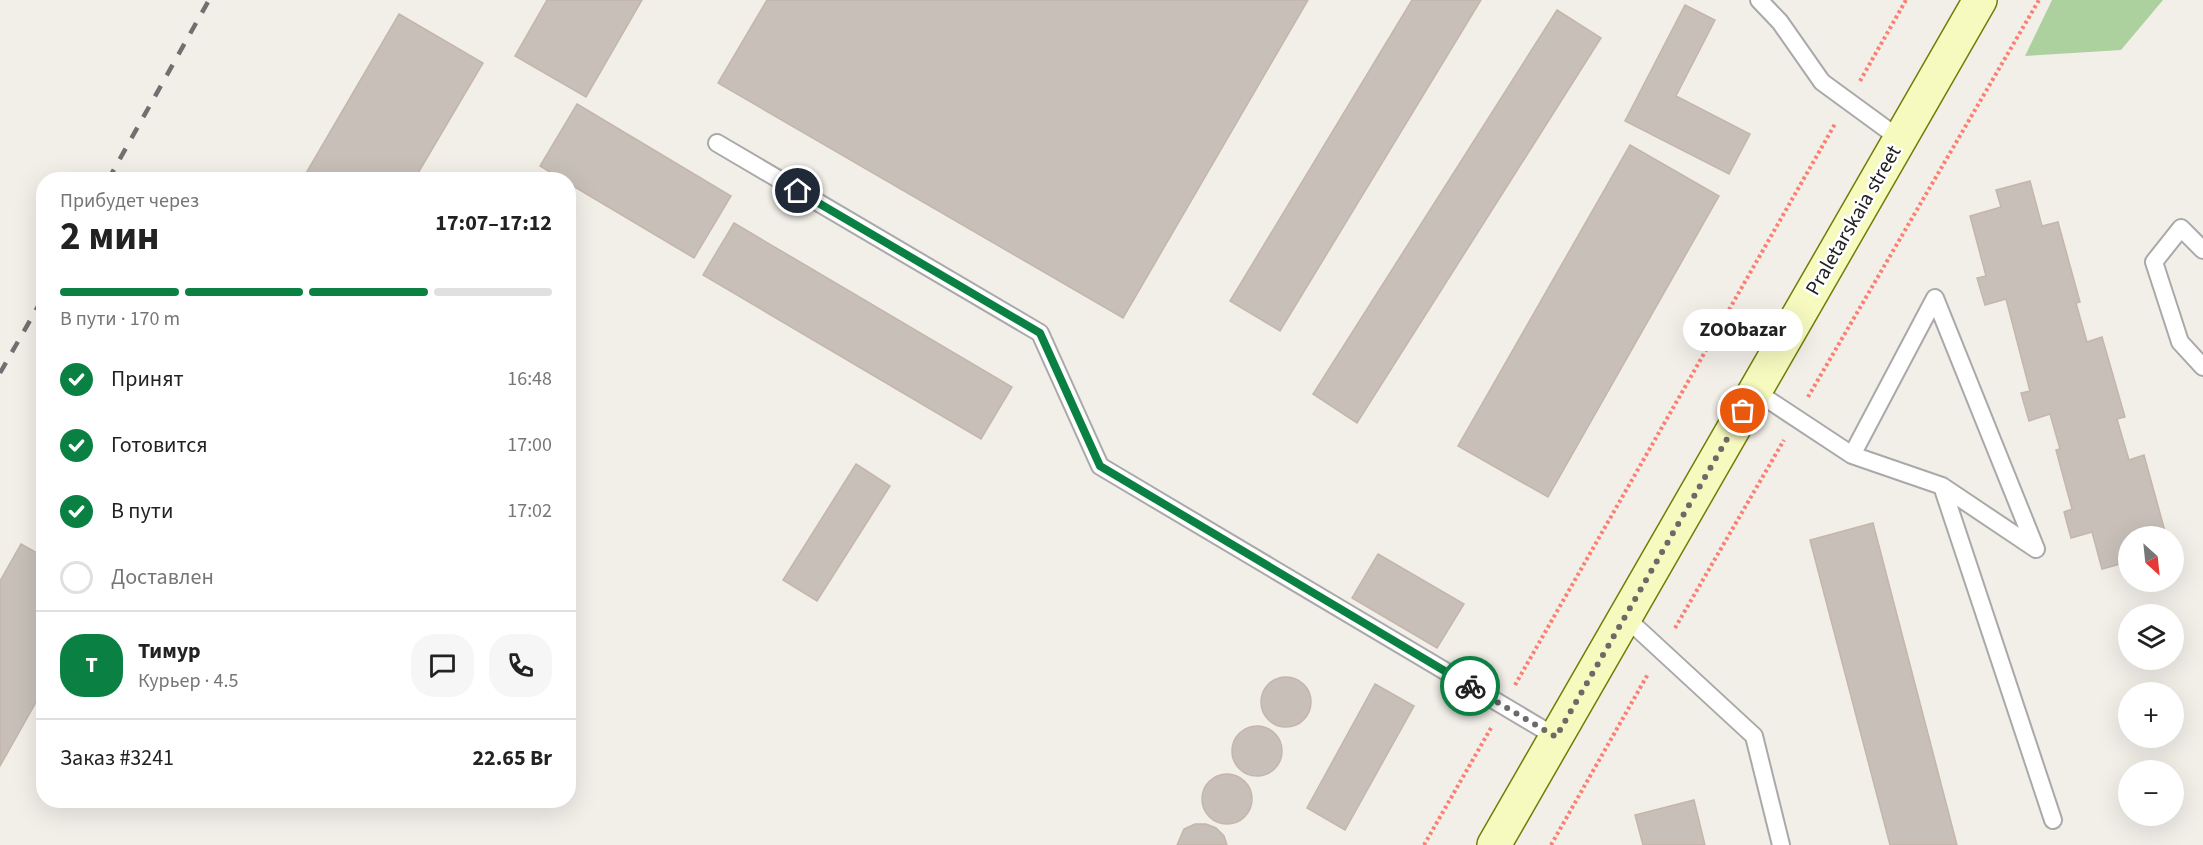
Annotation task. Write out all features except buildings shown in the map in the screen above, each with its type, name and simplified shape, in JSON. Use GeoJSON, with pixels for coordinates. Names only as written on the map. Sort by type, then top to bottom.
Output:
{"type":"FeatureCollection","features":[{"type":"Feature","properties":{"kind":"main road","name":"Praletarskaia street"},"geometry":{"type":"LineString","coordinates":[[1494,845],[1980,0]]}},
{"type":"Feature","properties":{"kind":"lane"},"geometry":{"type":"LineString","coordinates":[[1758,0],[1780,22],[1822,82],[1900,139]]}},
{"type":"Feature","properties":{"kind":"lane"},"geometry":{"type":"LineString","coordinates":[[717,143],[1040,333],[1100,466],[1556,737]]}},
{"type":"Feature","properties":{"kind":"lane"},"geometry":{"type":"LineString","coordinates":[[2203,250],[2181,228],[2154,262],[2180,342],[2203,366]]}},
{"type":"Feature","properties":{"kind":"lane"},"geometry":{"type":"LineString","coordinates":[[1755,391],[1852,455],[1942,486],[2036,549],[1935,298],[1852,455]]}},
{"type":"Feature","properties":{"kind":"lane"},"geometry":{"type":"LineString","coordinates":[[1942,486],[2053,820]]}},
{"type":"Feature","properties":{"kind":"lane"},"geometry":{"type":"LineString","coordinates":[[1625,617],[1754,736],[1781,845]]}},
{"type":"Feature","properties":{"kind":"path"},"geometry":{"type":"LineString","coordinates":[[1424,845],[1906,0]]}},
{"type":"Feature","properties":{"kind":"green space"},"geometry":{"type":"Polygon","coordinates":[[[2052,0],[2163,0],[2121,50],[2025,56],[2052,0]]]}},
{"type":"Feature","properties":{"kind":"railway"},"geometry":{"type":"LineString","coordinates":[[112,172],[209,0]]}},
{"type":"Feature","properties":{"kind":"railway"},"geometry":{"type":"LineString","coordinates":[[0,373],[36,310]]}},
{"type":"Feature","properties":{"kind":"way so far"},"geometry":{"type":"LineString","coordinates":[[1470,686],[1556,737],[1743,411]]}},
{"type":"Feature","properties":{"kind":"place","name":"ZOObazar"},"geometry":{"type":"Point","coordinates":[1743,411]}},
{"type":"Feature","properties":{"kind":"route"},"geometry":{"type":"LineString","coordinates":[[798,191],[1040,333],[1100,466],[1470,686]]}}]}
